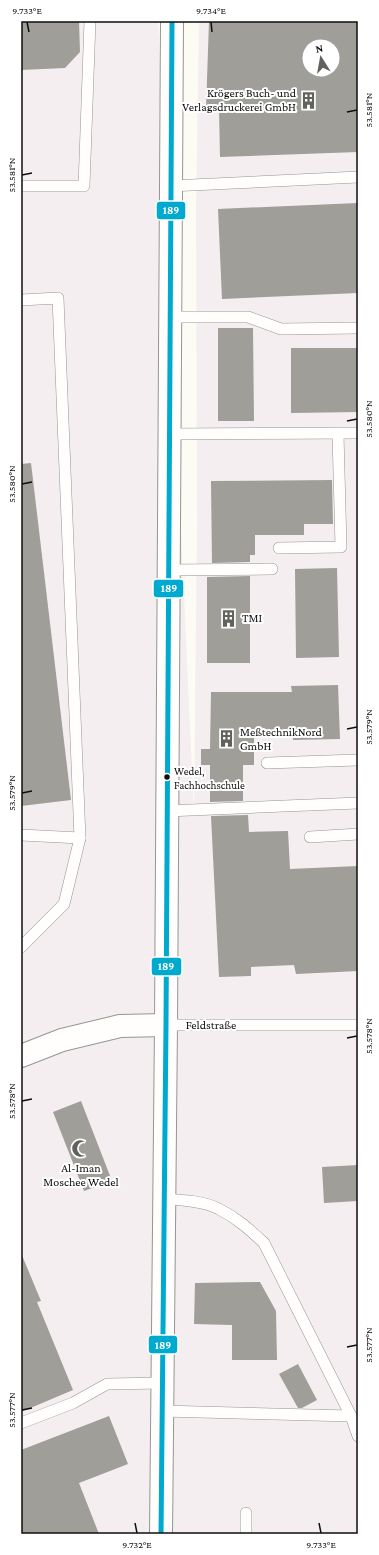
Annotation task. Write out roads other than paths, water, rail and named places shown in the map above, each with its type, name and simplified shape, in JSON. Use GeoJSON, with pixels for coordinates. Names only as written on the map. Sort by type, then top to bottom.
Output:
{"type":"FeatureCollection","features":[{"type":"Feature","properties":{"kind":"street"},"geometry":{"type":"LineString","coordinates":[[161,1534],[166,1025],[172,21]]}},
{"type":"Feature","properties":{"kind":"street","name":"Feldstraße"},"geometry":{"type":"LineString","coordinates":[[21,1056],[62,1040],[120,1026],[166,1025]]}},
{"type":"Feature","properties":{"kind":"lane"},"geometry":{"type":"LineString","coordinates":[[21,186],[84,186],[90,21]]}},
{"type":"Feature","properties":{"kind":"lane"},"geometry":{"type":"LineString","coordinates":[[170,186],[358,177]]}},
{"type":"Feature","properties":{"kind":"lane"},"geometry":{"type":"LineString","coordinates":[[21,300],[58,298],[80,838],[64,904],[21,947]]}},
{"type":"Feature","properties":{"kind":"lane"},"geometry":{"type":"LineString","coordinates":[[170,317],[248,317],[281,329],[358,328]]}},
{"type":"Feature","properties":{"kind":"lane"},"geometry":{"type":"LineString","coordinates":[[169,434],[358,434]]}},
{"type":"Feature","properties":{"kind":"lane"},"geometry":{"type":"LineString","coordinates":[[279,548],[341,547],[338,434]]}},
{"type":"Feature","properties":{"kind":"lane"},"geometry":{"type":"LineString","coordinates":[[168,570],[272,570]]}},
{"type":"Feature","properties":{"kind":"lane"},"geometry":{"type":"LineString","coordinates":[[267,763],[358,760]]}},
{"type":"Feature","properties":{"kind":"lane"},"geometry":{"type":"LineString","coordinates":[[167,811],[358,803]]}},
{"type":"Feature","properties":{"kind":"lane"},"geometry":{"type":"LineString","coordinates":[[310,836],[358,834]]}},
{"type":"Feature","properties":{"kind":"lane"},"geometry":{"type":"LineString","coordinates":[[21,835],[80,838]]}},
{"type":"Feature","properties":{"kind":"lane","name":"Feldstraße"},"geometry":{"type":"LineString","coordinates":[[166,1025],[358,1024]]}},
{"type":"Feature","properties":{"kind":"lane"},"geometry":{"type":"LineString","coordinates":[[164,1199],[189,1201],[218,1208],[244,1225],[264,1243],[351,1416],[358,1436]]}},
{"type":"Feature","properties":{"kind":"lane"},"geometry":{"type":"LineString","coordinates":[[21,1423],[73,1403],[107,1384],[162,1383]]}},
{"type":"Feature","properties":{"kind":"lane"},"geometry":{"type":"LineString","coordinates":[[162,1411],[351,1416]]}},
{"type":"Feature","properties":{"kind":"lane"},"geometry":{"type":"LineString","coordinates":[[246,1513],[246,1534]]}},
{"type":"Feature","properties":{"kind":"place","name":"Krögers Buch- und Verlagsdruckerei GmbH"},"geometry":{"type":"Point","coordinates":[309,100]}},
{"type":"Feature","properties":{"kind":"place","name":"TMI"},"geometry":{"type":"Point","coordinates":[229,618]}},
{"type":"Feature","properties":{"kind":"place","name":"MeßtechnikNord GmbH"},"geometry":{"type":"Point","coordinates":[227,739]}},
{"type":"Feature","properties":{"kind":"place","name":"Wedel, Fachhochschule"},"geometry":{"type":"Point","coordinates":[167,777]}},
{"type":"Feature","properties":{"kind":"place","name":"Al-Iman Moschee Wedel"},"geometry":{"type":"Point","coordinates":[81,1149]}}]}
